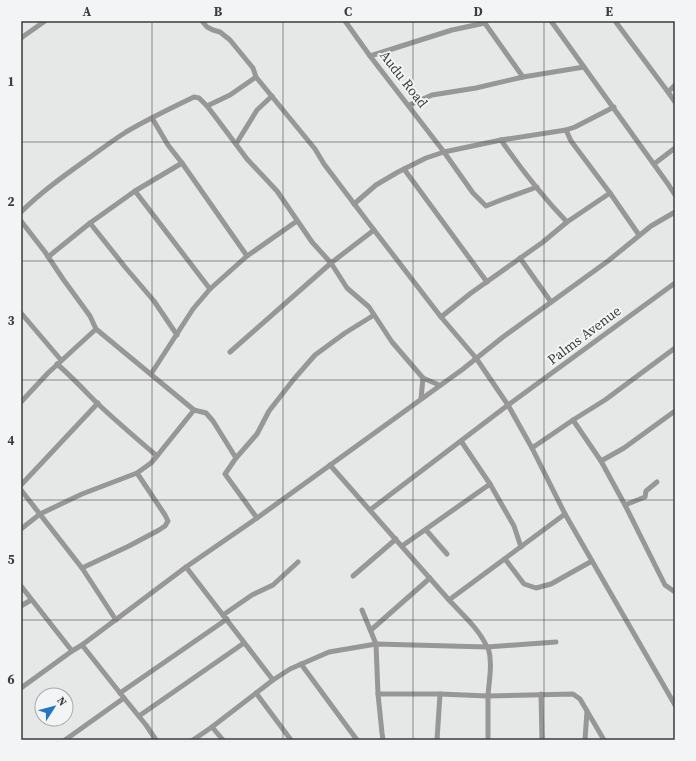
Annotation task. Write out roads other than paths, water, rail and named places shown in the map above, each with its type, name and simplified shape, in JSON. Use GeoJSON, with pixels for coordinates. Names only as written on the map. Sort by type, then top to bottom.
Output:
{"type":"FeatureCollection","features":[{"type":"Feature","properties":{"kind":"street"},"geometry":{"type":"LineString","coordinates":[[21,38],[45,21]]}},
{"type":"Feature","properties":{"kind":"street"},"geometry":{"type":"LineString","coordinates":[[202,21],[207,27],[220,32],[230,40],[253,68],[256,77],[315,149],[324,164],[441,317],[476,358],[508,405],[532,448],[565,514],[672,695],[675,705]]}},
{"type":"Feature","properties":{"kind":"street","name":"Audu Road"},"geometry":{"type":"LineString","coordinates":[[345,21],[444,152],[473,193],[486,206],[537,187]]}},
{"type":"Feature","properties":{"kind":"street"},"geometry":{"type":"LineString","coordinates":[[551,21],[614,107],[675,195]]}},
{"type":"Feature","properties":{"kind":"street"},"geometry":{"type":"LineString","coordinates":[[615,21],[675,102]]}},
{"type":"Feature","properties":{"kind":"street"},"geometry":{"type":"LineString","coordinates":[[370,56],[452,30],[484,22],[523,77]]}},
{"type":"Feature","properties":{"kind":"street"},"geometry":{"type":"LineString","coordinates":[[409,105],[432,94],[476,88],[523,77],[584,67]]}},
{"type":"Feature","properties":{"kind":"street"},"geometry":{"type":"LineString","coordinates":[[206,106],[230,95],[256,77]]}},
{"type":"Feature","properties":{"kind":"street"},"geometry":{"type":"LineString","coordinates":[[668,92],[675,85]]}},
{"type":"Feature","properties":{"kind":"street"},"geometry":{"type":"LineString","coordinates":[[236,144],[257,110],[272,96]]}},
{"type":"Feature","properties":{"kind":"street"},"geometry":{"type":"LineString","coordinates":[[21,212],[34,199],[124,133],[194,97],[199,98],[247,159],[277,191],[312,242],[331,263],[348,288],[369,307],[392,342],[423,378],[439,385]]}},
{"type":"Feature","properties":{"kind":"street"},"geometry":{"type":"LineString","coordinates":[[354,204],[376,185],[426,158],[444,152],[502,140],[566,130],[614,107]]}},
{"type":"Feature","properties":{"kind":"street"},"geometry":{"type":"LineString","coordinates":[[152,118],[168,145],[247,256]]}},
{"type":"Feature","properties":{"kind":"street"},"geometry":{"type":"LineString","coordinates":[[566,130],[571,141],[639,235]]}},
{"type":"Feature","properties":{"kind":"street"},"geometry":{"type":"LineString","coordinates":[[502,140],[550,204],[567,222]]}},
{"type":"Feature","properties":{"kind":"street"},"geometry":{"type":"LineString","coordinates":[[654,164],[675,148]]}},
{"type":"Feature","properties":{"kind":"street"},"geometry":{"type":"LineString","coordinates":[[48,257],[90,223],[135,191],[182,163]]}},
{"type":"Feature","properties":{"kind":"street"},"geometry":{"type":"LineString","coordinates":[[404,169],[487,282]]}},
{"type":"Feature","properties":{"kind":"street"},"geometry":{"type":"LineString","coordinates":[[135,191],[210,289]]}},
{"type":"Feature","properties":{"kind":"street"},"geometry":{"type":"LineString","coordinates":[[441,317],[567,222],[610,193]]}},
{"type":"Feature","properties":{"kind":"street"},"geometry":{"type":"LineString","coordinates":[[21,688],[82,645],[186,567],[257,518],[421,399],[608,261],[651,226],[675,212]]}},
{"type":"Feature","properties":{"kind":"street"},"geometry":{"type":"LineString","coordinates":[[21,221],[90,316],[96,329],[194,410],[206,413],[213,421],[236,458]]}},
{"type":"Feature","properties":{"kind":"street"},"geometry":{"type":"LineString","coordinates":[[151,374],[193,309],[210,289],[247,256],[297,221]]}},
{"type":"Feature","properties":{"kind":"street"},"geometry":{"type":"LineString","coordinates":[[90,223],[154,301],[177,335]]}},
{"type":"Feature","properties":{"kind":"street"},"geometry":{"type":"LineString","coordinates":[[230,352],[331,263],[374,230]]}},
{"type":"Feature","properties":{"kind":"street"},"geometry":{"type":"LineString","coordinates":[[520,258],[551,302]]}},
{"type":"Feature","properties":{"kind":"street","name":"Palms Avenue"},"geometry":{"type":"LineString","coordinates":[[370,510],[508,405],[675,283]]}},
{"type":"Feature","properties":{"kind":"street"},"geometry":{"type":"LineString","coordinates":[[257,518],[225,474],[236,458],[257,434],[269,411],[315,355],[345,333],[374,315]]}},
{"type":"Feature","properties":{"kind":"street"},"geometry":{"type":"LineString","coordinates":[[22,317],[73,378],[98,403],[157,456]]}},
{"type":"Feature","properties":{"kind":"street"},"geometry":{"type":"LineString","coordinates":[[21,402],[59,362],[96,329]]}},
{"type":"Feature","properties":{"kind":"street"},"geometry":{"type":"LineString","coordinates":[[532,448],[605,400],[675,348]]}},
{"type":"Feature","properties":{"kind":"street"},"geometry":{"type":"LineString","coordinates":[[421,399],[423,378]]}},
{"type":"Feature","properties":{"kind":"street"},"geometry":{"type":"LineString","coordinates":[[21,485],[98,403]]}},
{"type":"Feature","properties":{"kind":"street"},"geometry":{"type":"LineString","coordinates":[[21,529],[40,514],[82,494],[137,473],[151,463],[194,410]]}},
{"type":"Feature","properties":{"kind":"street"},"geometry":{"type":"LineString","coordinates":[[601,460],[624,448],[675,411]]}},
{"type":"Feature","properties":{"kind":"street"},"geometry":{"type":"LineString","coordinates":[[573,420],[601,460],[665,585],[675,592]]}},
{"type":"Feature","properties":{"kind":"street"},"geometry":{"type":"LineString","coordinates":[[461,441],[490,484],[514,526],[521,547]]}},
{"type":"Feature","properties":{"kind":"street"},"geometry":{"type":"LineString","coordinates":[[330,465],[483,638],[490,651],[491,663],[488,696],[488,740]]}},
{"type":"Feature","properties":{"kind":"street"},"geometry":{"type":"LineString","coordinates":[[82,568],[159,530],[165,526],[168,521],[137,473]]}},
{"type":"Feature","properties":{"kind":"street"},"geometry":{"type":"LineString","coordinates":[[625,505],[645,497],[646,491],[657,482]]}},
{"type":"Feature","properties":{"kind":"street"},"geometry":{"type":"LineString","coordinates":[[402,546],[490,484]]}},
{"type":"Feature","properties":{"kind":"street"},"geometry":{"type":"LineString","coordinates":[[21,490],[82,568],[116,620]]}},
{"type":"Feature","properties":{"kind":"street"},"geometry":{"type":"LineString","coordinates":[[449,600],[565,514]]}},
{"type":"Feature","properties":{"kind":"street"},"geometry":{"type":"LineString","coordinates":[[426,530],[447,554]]}},
{"type":"Feature","properties":{"kind":"street"},"geometry":{"type":"LineString","coordinates":[[353,576],[396,539]]}},
{"type":"Feature","properties":{"kind":"street"},"geometry":{"type":"LineString","coordinates":[[505,559],[524,584],[536,588],[551,584],[592,561]]}},
{"type":"Feature","properties":{"kind":"street"},"geometry":{"type":"LineString","coordinates":[[120,694],[252,596],[273,585],[298,562]]}},
{"type":"Feature","properties":{"kind":"street"},"geometry":{"type":"LineString","coordinates":[[186,567],[273,680]]}},
{"type":"Feature","properties":{"kind":"street"},"geometry":{"type":"LineString","coordinates":[[371,630],[430,578]]}},
{"type":"Feature","properties":{"kind":"street"},"geometry":{"type":"LineString","coordinates":[[21,586],[72,651]]}},
{"type":"Feature","properties":{"kind":"street"},"geometry":{"type":"LineString","coordinates":[[21,606],[31,600]]}},
{"type":"Feature","properties":{"kind":"street"},"geometry":{"type":"LineString","coordinates":[[362,610],[376,644],[378,694],[383,740]]}},
{"type":"Feature","properties":{"kind":"street"},"geometry":{"type":"LineString","coordinates":[[193,740],[290,669],[329,652],[376,644],[487,647],[556,642]]}},
{"type":"Feature","properties":{"kind":"street"},"geometry":{"type":"LineString","coordinates":[[139,716],[244,643]]}},
{"type":"Feature","properties":{"kind":"street"},"geometry":{"type":"LineString","coordinates":[[82,645],[139,716],[153,739]]}},
{"type":"Feature","properties":{"kind":"street"},"geometry":{"type":"LineString","coordinates":[[301,664],[357,740]]}},
{"type":"Feature","properties":{"kind":"street"},"geometry":{"type":"LineString","coordinates":[[256,693],[291,740]]}},
{"type":"Feature","properties":{"kind":"street"},"geometry":{"type":"LineString","coordinates":[[378,694],[488,696],[573,694],[580,698],[604,740]]}},
{"type":"Feature","properties":{"kind":"street"},"geometry":{"type":"LineString","coordinates":[[437,740],[440,694]]}},
{"type":"Feature","properties":{"kind":"street"},"geometry":{"type":"LineString","coordinates":[[541,694],[542,740]]}},
{"type":"Feature","properties":{"kind":"street"},"geometry":{"type":"LineString","coordinates":[[65,740],[124,698]]}},
{"type":"Feature","properties":{"kind":"street"},"geometry":{"type":"LineString","coordinates":[[585,740],[587,710]]}},
{"type":"Feature","properties":{"kind":"street"},"geometry":{"type":"LineString","coordinates":[[212,726],[223,740]]}}]}
